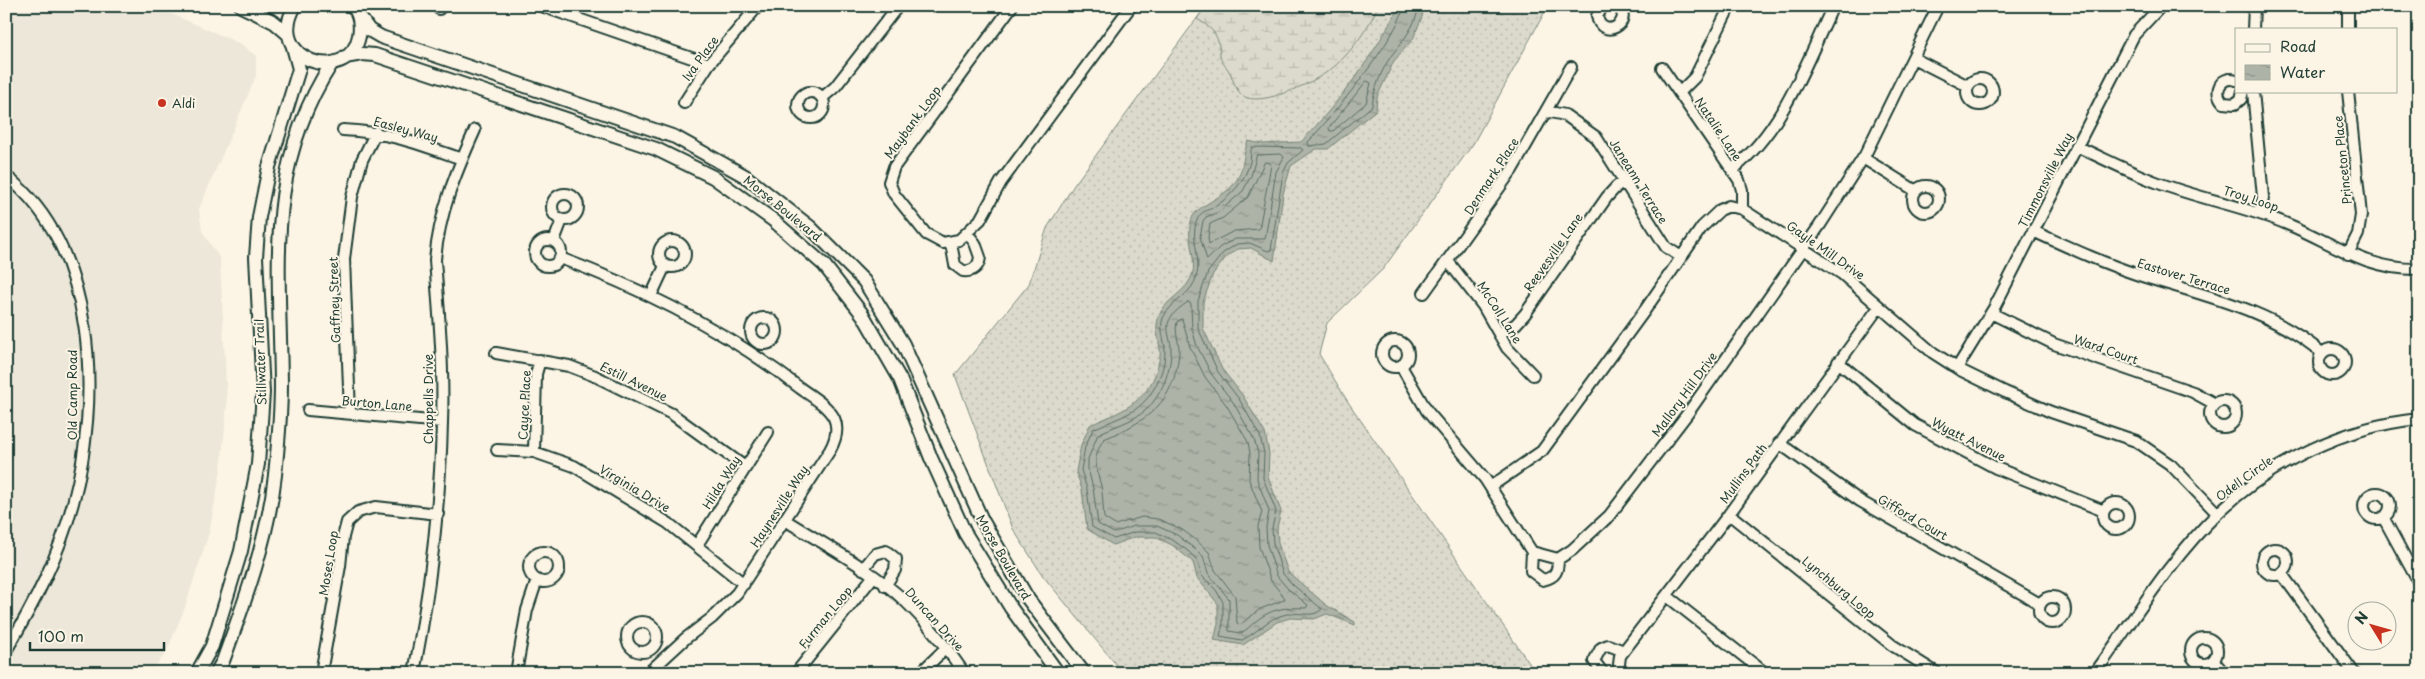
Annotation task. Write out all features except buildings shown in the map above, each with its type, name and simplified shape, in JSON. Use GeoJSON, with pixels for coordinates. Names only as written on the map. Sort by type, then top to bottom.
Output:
{"type":"FeatureCollection","features":[{"type":"Feature","properties":{"kind":"main road"},"geometry":{"type":"LineString","coordinates":[[241,6],[274,22],[288,34]]}},
{"type":"Feature","properties":{"kind":"main road"},"geometry":{"type":"LineString","coordinates":[[288,34],[288,24],[295,6]]}},
{"type":"Feature","properties":{"kind":"main road"},"geometry":{"type":"LineString","coordinates":[[293,47],[301,56],[310,61],[332,63],[345,57],[359,39],[360,28],[356,11]]}},
{"type":"Feature","properties":{"kind":"main road","name":"Morse Boulevard"},"geometry":{"type":"LineString","coordinates":[[356,11],[369,30],[381,37],[675,137],[745,176],[810,226],[864,281],[898,336],[938,419],[982,520],[1028,599],[1084,673]]}},
{"type":"Feature","properties":{"kind":"main road","name":"Stillwater Trail"},"geometry":{"type":"LineString","coordinates":[[197,673],[212,646],[241,551],[258,464],[263,393],[256,257],[258,225],[269,167],[299,69],[288,34]]}},
{"type":"Feature","properties":{"kind":"main road","name":"Morse Boulevard"},"geometry":{"type":"LineString","coordinates":[[345,57],[362,54],[375,56],[656,149],[714,177],[773,220],[824,265],[863,316],[900,379],[931,458],[965,533],[1011,608],[1058,673]]}},
{"type":"Feature","properties":{"kind":"main road","name":"Stillwater Trail"},"geometry":{"type":"LineString","coordinates":[[216,673],[223,661],[255,573],[275,477],[281,388],[278,233],[284,178],[306,108],[332,63]]}},
{"type":"Feature","properties":{"kind":"street"},"geometry":{"type":"LineString","coordinates":[[541,6],[709,64]]}},
{"type":"Feature","properties":{"kind":"street","name":"Iva Place"},"geometry":{"type":"LineString","coordinates":[[684,103],[709,64],[758,6]]}},
{"type":"Feature","properties":{"kind":"street"},"geometry":{"type":"LineString","coordinates":[[822,98],[835,87],[898,6]]}},
{"type":"Feature","properties":{"kind":"street","name":"Maybank Loop"},"geometry":{"type":"LineString","coordinates":[[950,243],[943,243],[926,234],[894,194],[890,182],[894,167],[1012,6]]}},
{"type":"Feature","properties":{"kind":"street"},"geometry":{"type":"LineString","coordinates":[[967,234],[974,243],[980,258],[977,267],[972,270],[963,271],[955,265],[950,243],[959,240],[967,234],[980,220],[1001,182],[1131,6]]}},
{"type":"Feature","properties":{"kind":"street"},"geometry":{"type":"LineString","coordinates":[[1603,6],[1598,16],[1599,23],[1604,28],[1612,29],[1619,26],[1623,19],[1622,11],[1618,6]]}},
{"type":"Feature","properties":{"kind":"street"},"geometry":{"type":"LineString","coordinates":[[1679,93],[1695,77],[1730,6]]}},
{"type":"Feature","properties":{"kind":"street"},"geometry":{"type":"LineString","coordinates":[[1732,170],[1758,144],[1784,108],[1833,6]]}},
{"type":"Feature","properties":{"kind":"street","name":"Mallory Hill Drive"},"geometry":{"type":"LineString","coordinates":[[1558,559],[1572,550],[1609,516],[1688,413],[1803,249],[1863,158],[1938,6]]}},
{"type":"Feature","properties":{"kind":"street","name":"Timmonsville Way"},"geometry":{"type":"LineString","coordinates":[[1957,368],[1991,313],[2134,35],[2161,6]]}},
{"type":"Feature","properties":{"kind":"street"},"geometry":{"type":"LineString","coordinates":[[2253,28],[2254,6]]}},
{"type":"Feature","properties":{"kind":"street"},"geometry":{"type":"LineString","coordinates":[[2348,6],[2348,28]]}},
{"type":"Feature","properties":{"kind":"street"},"geometry":{"type":"LineString","coordinates":[[1913,58],[1968,86]]}},
{"type":"Feature","properties":{"kind":"street","name":"Denmark Place"},"geometry":{"type":"LineString","coordinates":[[1424,293],[1512,170],[1570,67]]}},
{"type":"Feature","properties":{"kind":"street","name":"Natalie Lane"},"geometry":{"type":"LineString","coordinates":[[1662,68],[1732,170],[1742,190],[1742,209]]}},
{"type":"Feature","properties":{"kind":"street"},"geometry":{"type":"LineString","coordinates":[[2235,80],[2228,79],[2221,83],[2218,90],[2219,97],[2224,103],[2232,104],[2241,99],[2244,92]]}},
{"type":"Feature","properties":{"kind":"street"},"geometry":{"type":"LineString","coordinates":[[2253,92],[2263,197],[2261,214]]}},
{"type":"Feature","properties":{"kind":"street","name":"Princeton Place"},"geometry":{"type":"LineString","coordinates":[[2348,92],[2361,215],[2358,234],[2348,254]]}},
{"type":"Feature","properties":{"kind":"street","name":"Janeann Terrace"},"geometry":{"type":"LineString","coordinates":[[1545,113],[1565,115],[1596,137],[1666,247],[1681,257]]}},
{"type":"Feature","properties":{"kind":"street","name":"Easley Way"},"geometry":{"type":"LineString","coordinates":[[343,130],[376,132],[416,142],[462,159]]}},
{"type":"Feature","properties":{"kind":"street","name":"Chappells Drive"},"geometry":{"type":"LineString","coordinates":[[414,673],[425,615],[438,514],[442,422],[435,260],[442,212],[475,130]]}},
{"type":"Feature","properties":{"kind":"street","name":"Gaffney Street"},"geometry":{"type":"LineString","coordinates":[[350,413],[344,259],[352,197],[362,160],[376,132]]}},
{"type":"Feature","properties":{"kind":"street","name":"Troy Loop"},"geometry":{"type":"LineString","coordinates":[[2076,146],[2157,182],[2288,224],[2372,264],[2398,270],[2419,269]]}},
{"type":"Feature","properties":{"kind":"street"},"geometry":{"type":"LineString","coordinates":[[1863,158],[1916,191]]}},
{"type":"Feature","properties":{"kind":"street","name":"Old Camp Road"},"geometry":{"type":"LineString","coordinates":[[6,176],[37,207],[51,226],[71,266],[78,288],[84,335],[87,420],[83,456],[74,502],[63,536],[45,582],[6,651]]}},
{"type":"Feature","properties":{"kind":"street","name":"Reevesville Lane"},"geometry":{"type":"LineString","coordinates":[[1500,334],[1516,324],[1525,314],[1607,196],[1617,186],[1626,184]]}},
{"type":"Feature","properties":{"kind":"street"},"geometry":{"type":"LineString","coordinates":[[1490,488],[1542,451],[1702,227],[1720,210],[1729,206],[1742,209]]}},
{"type":"Feature","properties":{"kind":"street","name":"Gayle Mill Drive"},"geometry":{"type":"LineString","coordinates":[[1742,209],[1842,274],[1914,338],[1957,368],[2051,412],[2136,441],[2170,465],[2217,514]]}},
{"type":"Feature","properties":{"kind":"street"},"geometry":{"type":"LineString","coordinates":[[554,241],[562,220]]}},
{"type":"Feature","properties":{"kind":"street","name":"Eastover Terrace"},"geometry":{"type":"LineString","coordinates":[[2033,231],[2097,260],[2244,307],[2305,338],[2322,353]]}},
{"type":"Feature","properties":{"kind":"street"},"geometry":{"type":"LineString","coordinates":[[554,241],[560,247],[560,258],[550,267],[541,265],[535,258],[535,250],[541,242],[554,241]]}},
{"type":"Feature","properties":{"kind":"street","name":"Haynesville Way"},"geometry":{"type":"LineString","coordinates":[[560,258],[651,296],[749,352],[822,405],[834,418],[836,425],[835,442],[744,584],[712,618],[648,673]]}},
{"type":"Feature","properties":{"kind":"street","name":"McColl Lane"},"geometry":{"type":"LineString","coordinates":[[1448,261],[1470,288],[1507,348],[1533,376]]}},
{"type":"Feature","properties":{"kind":"street"},"geometry":{"type":"LineString","coordinates":[[651,296],[666,266]]}},
{"type":"Feature","properties":{"kind":"street","name":"Mullins Path"},"geometry":{"type":"LineString","coordinates":[[1618,673],[1620,656],[1729,514],[1879,307]]}},
{"type":"Feature","properties":{"kind":"street","name":"Ward Court"},"geometry":{"type":"LineString","coordinates":[[1991,313],[2054,344],[2193,392],[2215,404]]}},
{"type":"Feature","properties":{"kind":"street"},"geometry":{"type":"LineString","coordinates":[[749,352],[756,342]]}},
{"type":"Feature","properties":{"kind":"street","name":"Estill Avenue"},"geometry":{"type":"LineString","coordinates":[[496,353],[569,366],[595,376],[672,414],[745,467]]}},
{"type":"Feature","properties":{"kind":"street","name":"Cayce Place"},"geometry":{"type":"LineString","coordinates":[[534,452],[536,374],[540,360]]}},
{"type":"Feature","properties":{"kind":"street","name":"Wyatt Avenue"},"geometry":{"type":"LineString","coordinates":[[1838,362],[1915,425],[1996,468],[2104,511]]}},
{"type":"Feature","properties":{"kind":"street"},"geometry":{"type":"LineString","coordinates":[[1401,366],[1427,411],[1490,488],[1532,552],[1531,571],[1543,580],[1554,575],[1558,570],[1558,559],[1532,552]]}},
{"type":"Feature","properties":{"kind":"street","name":"Burton Lane"},"geometry":{"type":"LineString","coordinates":[[308,410],[442,422]]}},
{"type":"Feature","properties":{"kind":"street","name":"Odell Circle"},"geometry":{"type":"LineString","coordinates":[[2095,673],[2172,565],[2217,514],[2257,481],[2294,458],[2359,431],[2419,419]]}},
{"type":"Feature","properties":{"kind":"street","name":"Hilda Way"},"geometry":{"type":"LineString","coordinates":[[697,546],[768,432]]}},
{"type":"Feature","properties":{"kind":"street","name":"Gifford Court"},"geometry":{"type":"LineString","coordinates":[[1779,443],[1860,501],[2040,604]]}},
{"type":"Feature","properties":{"kind":"street","name":"Virginia Drive"},"geometry":{"type":"LineString","coordinates":[[497,450],[534,452],[574,466],[668,522],[744,584]]}},
{"type":"Feature","properties":{"kind":"street","name":"Moses Loop"},"geometry":{"type":"LineString","coordinates":[[321,673],[334,605],[342,537],[347,522],[358,512],[376,507],[426,511],[438,514]]}},
{"type":"Feature","properties":{"kind":"street","name":"Lynchburg Loop"},"geometry":{"type":"LineString","coordinates":[[1729,514],[1892,645],[1938,673]]}},
{"type":"Feature","properties":{"kind":"street"},"geometry":{"type":"LineString","coordinates":[[2383,518],[2419,583]]}},
{"type":"Feature","properties":{"kind":"street","name":"Duncan Drive"},"geometry":{"type":"LineString","coordinates":[[785,520],[863,569],[905,602],[947,647],[964,673]]}},
{"type":"Feature","properties":{"kind":"street"},"geometry":{"type":"LineString","coordinates":[[863,569],[879,551],[886,551],[896,559],[897,564],[885,586]]}},
{"type":"Feature","properties":{"kind":"street"},"geometry":{"type":"LineString","coordinates":[[2281,573],[2354,673]]}},
{"type":"Feature","properties":{"kind":"street","name":"Furman Loop"},"geometry":{"type":"LineString","coordinates":[[796,673],[873,577]]}},
{"type":"Feature","properties":{"kind":"street"},"geometry":{"type":"LineString","coordinates":[[516,673],[527,610],[537,580]]}},
{"type":"Feature","properties":{"kind":"street"},"geometry":{"type":"LineString","coordinates":[[1666,596],[1765,673]]}},
{"type":"Feature","properties":{"kind":"street"},"geometry":{"type":"LineString","coordinates":[[1603,673],[1594,661],[1602,648],[1608,645],[1624,651]]}},
{"type":"Feature","properties":{"kind":"street"},"geometry":{"type":"LineString","coordinates":[[920,673],[947,647]]}},
{"type":"Feature","properties":{"kind":"street"},"geometry":{"type":"LineString","coordinates":[[653,648],[662,659]]}},
{"type":"Feature","properties":{"kind":"street"},"geometry":{"type":"LineString","coordinates":[[2213,660],[2224,673]]}},
{"type":"Feature","properties":{"kind":"street"},"geometry":{"type":"LineString","coordinates":[[296,673],[310,673]]}},
{"type":"Feature","properties":{"kind":"shaded area"},"geometry":{"type":"Polygon","coordinates":[[[6,6],[153,6],[241,44],[256,56],[256,76],[199,209],[202,231],[220,259],[227,405],[221,469],[209,533],[184,610],[166,653],[150,673],[6,673],[6,6]]]}},
{"type":"Feature","properties":{"kind":"green space"},"geometry":{"type":"Polygon","coordinates":[[[1206,6],[1548,6],[1473,144],[1383,269],[1327,323],[1319,354],[1348,402],[1536,673],[1123,673],[1043,576],[1013,529],[955,375],[1029,284],[1047,228],[1074,185],[1206,6]]]}},
{"type":"Feature","properties":{"kind":"green space"},"geometry":{"type":"Polygon","coordinates":[[[1206,6],[1378,6],[1365,30],[1354,45],[1329,71],[1305,85],[1276,96],[1250,99],[1242,95],[1237,89],[1229,71],[1222,62],[1215,34],[1208,26],[1197,19],[1206,6]]]}},
{"type":"Feature","properties":{"kind":"water"},"geometry":{"type":"Polygon","coordinates":[[[1399,6],[1424,6],[1422,17],[1413,39],[1394,61],[1377,97],[1376,110],[1328,149],[1316,149],[1291,166],[1283,194],[1274,261],[1251,248],[1238,249],[1227,256],[1213,274],[1203,302],[1203,328],[1222,369],[1243,396],[1265,433],[1269,453],[1268,477],[1281,511],[1277,528],[1278,543],[1288,572],[1326,605],[1355,622],[1355,625],[1327,614],[1314,619],[1290,618],[1277,622],[1243,645],[1214,640],[1218,624],[1218,604],[1197,578],[1193,562],[1172,545],[1155,537],[1135,537],[1113,545],[1087,529],[1082,490],[1076,471],[1081,445],[1090,425],[1112,416],[1131,405],[1147,390],[1152,381],[1160,355],[1157,329],[1159,316],[1166,304],[1186,285],[1193,272],[1190,231],[1193,216],[1201,208],[1230,189],[1238,179],[1248,141],[1263,144],[1301,142],[1355,78],[1399,6]]]}},
{"type":"Feature","properties":{"kind":"place","name":"Aldi"},"geometry":{"type":"Point","coordinates":[162,103]}}]}
